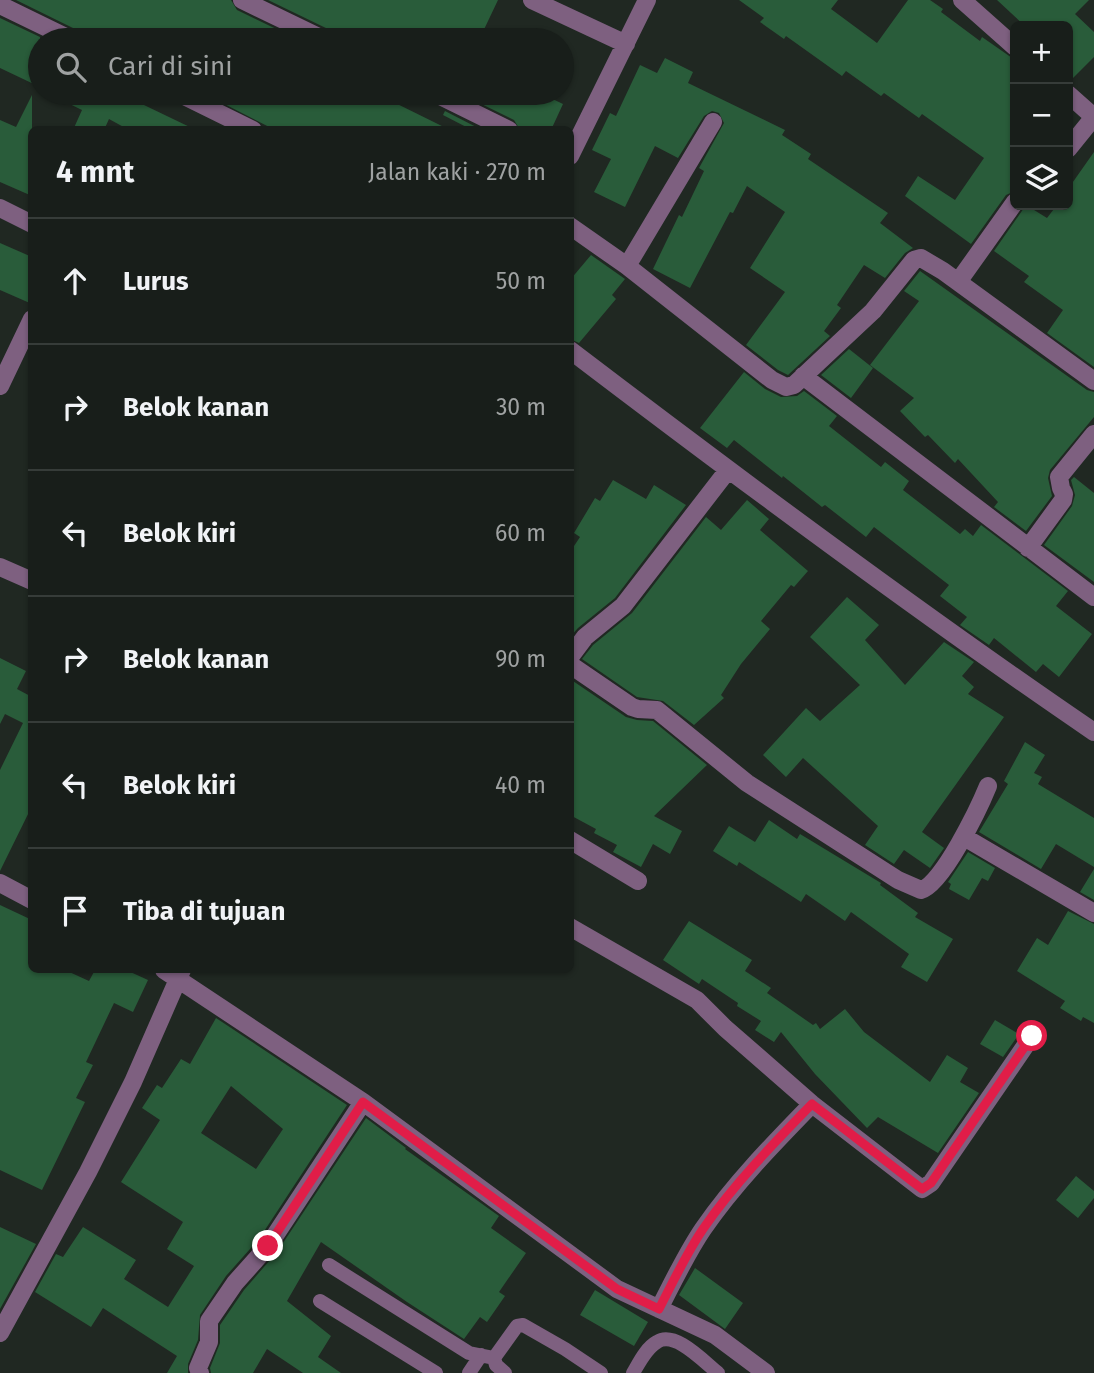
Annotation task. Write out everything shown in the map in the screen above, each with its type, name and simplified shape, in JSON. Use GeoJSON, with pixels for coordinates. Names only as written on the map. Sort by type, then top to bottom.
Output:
{"type":"FeatureCollection","features":[{"type":"Feature","properties":{"kind":"street"},"geometry":{"type":"LineString","coordinates":[[242,0],[300,28]]}},
{"type":"Feature","properties":{"kind":"street"},"geometry":{"type":"LineString","coordinates":[[532,0],[626,44]]}},
{"type":"Feature","properties":{"kind":"street"},"geometry":{"type":"LineString","coordinates":[[574,148],[647,0]]}},
{"type":"Feature","properties":{"kind":"street"},"geometry":{"type":"LineString","coordinates":[[962,0],[1010,43]]}},
{"type":"Feature","properties":{"kind":"street"},"geometry":{"type":"LineString","coordinates":[[0,5],[47,28]]}},
{"type":"Feature","properties":{"kind":"street"},"geometry":{"type":"LineString","coordinates":[[1070,147],[1094,117],[1073,98]]}},
{"type":"Feature","properties":{"kind":"street"},"geometry":{"type":"LineString","coordinates":[[202,105],[245,126]]}},
{"type":"Feature","properties":{"kind":"street"},"geometry":{"type":"LineString","coordinates":[[458,105],[501,126]]}},
{"type":"Feature","properties":{"kind":"street"},"geometry":{"type":"LineString","coordinates":[[627,266],[713,122]]}},
{"type":"Feature","properties":{"kind":"street"},"geometry":{"type":"LineString","coordinates":[[0,208],[28,222]]}},
{"type":"Feature","properties":{"kind":"street"},"geometry":{"type":"LineString","coordinates":[[958,282],[1010,209]]}},
{"type":"Feature","properties":{"kind":"street"},"geometry":{"type":"LineString","coordinates":[[574,229],[627,266],[779,386],[794,385],[873,311],[916,259],[924,259],[958,282],[1094,381]]}},
{"type":"Feature","properties":{"kind":"street"},"geometry":{"type":"LineString","coordinates":[[0,386],[28,327]]}},
{"type":"Feature","properties":{"kind":"street"},"geometry":{"type":"LineString","coordinates":[[574,353],[953,636],[1094,732]]}},
{"type":"Feature","properties":{"kind":"street"},"geometry":{"type":"LineString","coordinates":[[803,376],[1094,597]]}},
{"type":"Feature","properties":{"kind":"street"},"geometry":{"type":"LineString","coordinates":[[1028,548],[1063,500],[1059,477],[1094,434]]}},
{"type":"Feature","properties":{"kind":"street"},"geometry":{"type":"LineString","coordinates":[[574,654],[585,638],[623,606],[728,470]]}},
{"type":"Feature","properties":{"kind":"street"},"geometry":{"type":"LineString","coordinates":[[0,567],[28,579]]}},
{"type":"Feature","properties":{"kind":"street"},"geometry":{"type":"LineString","coordinates":[[574,667],[632,707],[657,710],[747,783],[914,889],[921,890],[932,884],[964,837],[988,786]]}},
{"type":"Feature","properties":{"kind":"street"},"geometry":{"type":"LineString","coordinates":[[964,837],[1094,913]]}},
{"type":"Feature","properties":{"kind":"street"},"geometry":{"type":"LineString","coordinates":[[574,842],[638,881]]}},
{"type":"Feature","properties":{"kind":"street"},"geometry":{"type":"LineString","coordinates":[[0,883],[28,898]]}},
{"type":"Feature","properties":{"kind":"street"},"geometry":{"type":"LineString","coordinates":[[574,929],[697,1000],[812,1104],[922,1189],[931,1183],[1032,1036]]}},
{"type":"Feature","properties":{"kind":"street"},"geometry":{"type":"LineString","coordinates":[[0,1333],[133,1082],[175,973]]}},
{"type":"Feature","properties":{"kind":"street"},"geometry":{"type":"LineString","coordinates":[[176,973],[363,1102],[617,1289],[715,1335],[766,1373]]}},
{"type":"Feature","properties":{"kind":"street"},"geometry":{"type":"LineString","coordinates":[[200,1373],[198,1368],[209,1342],[209,1321],[234,1283],[268,1246],[363,1102]]}},
{"type":"Feature","properties":{"kind":"street"},"geometry":{"type":"LineString","coordinates":[[659,1309],[681,1265],[704,1228],[772,1145],[812,1104]]}},
{"type":"Feature","properties":{"kind":"lane"},"geometry":{"type":"LineString","coordinates":[[329,1265],[469,1353],[488,1357],[505,1373]]}},
{"type":"Feature","properties":{"kind":"lane"},"geometry":{"type":"LineString","coordinates":[[320,1301],[436,1373]]}},
{"type":"Feature","properties":{"kind":"lane"},"geometry":{"type":"LineString","coordinates":[[469,1373],[517,1326],[523,1325],[601,1373]]}},
{"type":"Feature","properties":{"kind":"lane"},"geometry":{"type":"LineString","coordinates":[[632,1373],[649,1349],[658,1341],[667,1338],[680,1343],[718,1373]]}},
{"type":"Feature","properties":{"kind":"building"},"geometry":{"type":"Polygon","coordinates":[[[16,0],[231,0],[237,10],[274,28],[73,28],[16,0]]]}},
{"type":"Feature","properties":{"kind":"building"},"geometry":{"type":"Polygon","coordinates":[[[268,0],[498,0],[485,28],[326,28],[268,0]]]}},
{"type":"Feature","properties":{"kind":"building"},"geometry":{"type":"Polygon","coordinates":[[[739,0],[838,0],[831,9],[877,43],[908,0],[930,0],[943,9],[941,12],[980,41],[982,37],[1010,57],[1010,193],[971,244],[905,196],[918,176],[955,200],[984,158],[922,114],[919,118],[846,71],[842,76],[786,36],[784,39],[760,22],[764,18],[739,0]]]}},
{"type":"Feature","properties":{"kind":"building"},"geometry":{"type":"Polygon","coordinates":[[[997,0],[1089,0],[1075,14],[1094,32],[1094,57],[1073,78],[1073,21],[1020,21],[997,0]]]}},
{"type":"Feature","properties":{"kind":"building"},"geometry":{"type":"Polygon","coordinates":[[[0,18],[28,31],[28,81],[0,68],[0,18]]]}},
{"type":"Feature","properties":{"kind":"building"},"geometry":{"type":"Polygon","coordinates":[[[665,58],[693,72],[688,83],[785,130],[782,135],[811,154],[808,159],[888,213],[880,223],[913,248],[905,253],[885,278],[864,265],[837,305],[841,308],[824,331],[830,336],[788,375],[746,345],[785,292],[750,268],[785,212],[747,186],[733,213],[730,212],[690,288],[653,269],[704,171],[699,168],[724,123],[719,113],[712,111],[704,116],[678,158],[655,146],[625,207],[594,192],[611,159],[592,150],[610,113],[616,116],[640,65],[657,73],[665,58]]]}},
{"type":"Feature","properties":{"kind":"building"},"geometry":{"type":"Polygon","coordinates":[[[28,103],[32,105],[32,126],[28,126],[28,194],[0,182],[0,120],[16,127],[28,103]]]}},
{"type":"Feature","properties":{"kind":"building"},"geometry":{"type":"Polygon","coordinates":[[[72,105],[144,105],[188,126],[122,126],[109,119],[106,126],[75,126],[82,110],[72,105]]]}},
{"type":"Feature","properties":{"kind":"building"},"geometry":{"type":"Polygon","coordinates":[[[226,105],[399,105],[442,126],[267,126],[226,105]]]}},
{"type":"Feature","properties":{"kind":"building"},"geometry":{"type":"Polygon","coordinates":[[[483,105],[563,105],[553,126],[518,126],[514,120],[483,105]]]}},
{"type":"Feature","properties":{"kind":"building"},"geometry":{"type":"Polygon","coordinates":[[[445,111],[474,126],[464,126],[443,115],[445,111]]]}},
{"type":"Feature","properties":{"kind":"building"},"geometry":{"type":"Polygon","coordinates":[[[1094,152],[1094,367],[1047,333],[1063,310],[1024,282],[1029,276],[994,251],[1023,210],[1034,210],[1047,218],[1053,210],[1073,210],[1073,182],[1094,152]]]}},
{"type":"Feature","properties":{"kind":"building"},"geometry":{"type":"Polygon","coordinates":[[[0,243],[28,255],[28,302],[0,290],[0,243]]]}},
{"type":"Feature","properties":{"kind":"building"},"geometry":{"type":"Polygon","coordinates":[[[591,255],[625,279],[612,295],[616,299],[579,343],[574,341],[574,275],[591,255]]]}},
{"type":"Feature","properties":{"kind":"building"},"geometry":{"type":"Polygon","coordinates":[[[920,271],[1087,390],[1094,392],[1094,417],[1050,470],[1048,478],[1052,496],[1026,531],[994,507],[998,502],[958,459],[955,463],[900,411],[914,398],[870,365],[919,301],[904,291],[920,271]]]}},
{"type":"Feature","properties":{"kind":"building"},"geometry":{"type":"Polygon","coordinates":[[[849,349],[873,368],[851,398],[821,375],[849,349]]]}},
{"type":"Feature","properties":{"kind":"building"},"geometry":{"type":"Polygon","coordinates":[[[744,372],[765,389],[781,397],[797,396],[804,391],[837,416],[829,426],[881,467],[885,462],[909,481],[903,490],[960,534],[965,529],[973,536],[981,525],[1068,591],[1056,606],[1092,634],[1059,677],[1043,664],[1036,672],[994,638],[989,645],[960,625],[967,617],[940,596],[949,585],[874,527],[866,537],[825,505],[822,507],[783,476],[782,478],[734,440],[727,448],[700,428],[744,372]]]}},
{"type":"Feature","properties":{"kind":"building"},"geometry":{"type":"Polygon","coordinates":[[[1074,477],[1094,493],[1094,582],[1044,545],[1072,506],[1075,495],[1071,480],[1074,477]]]}},
{"type":"Feature","properties":{"kind":"building"},"geometry":{"type":"Polygon","coordinates":[[[613,480],[646,499],[654,485],[686,505],[615,598],[574,632],[574,546],[580,537],[574,533],[595,498],[600,501],[613,480]]]}},
{"type":"Feature","properties":{"kind":"building"},"geometry":{"type":"Polygon","coordinates":[[[747,500],[769,519],[760,530],[808,571],[794,587],[791,585],[761,621],[770,629],[741,664],[721,695],[724,698],[694,725],[663,701],[637,697],[582,659],[593,645],[632,613],[706,517],[721,530],[747,500]]]}},
{"type":"Feature","properties":{"kind":"building"},"geometry":{"type":"Polygon","coordinates":[[[847,597],[879,625],[865,640],[905,685],[944,642],[974,662],[962,676],[974,687],[968,694],[1004,717],[922,832],[944,848],[930,868],[904,850],[894,864],[865,845],[878,826],[803,758],[786,777],[763,755],[806,708],[820,721],[860,685],[810,637],[847,597]]]}},
{"type":"Feature","properties":{"kind":"building"},"geometry":{"type":"Polygon","coordinates":[[[0,658],[26,671],[17,689],[28,695],[28,814],[0,871],[0,770],[23,723],[5,714],[0,724],[0,658]]]}},
{"type":"Feature","properties":{"kind":"building"},"geometry":{"type":"Polygon","coordinates":[[[574,682],[626,717],[653,721],[707,765],[654,816],[682,831],[670,854],[653,844],[641,867],[613,852],[617,845],[594,833],[596,829],[574,817],[574,682]]]}},
{"type":"Feature","properties":{"kind":"building"},"geometry":{"type":"Polygon","coordinates":[[[1025,742],[1045,755],[1034,773],[1042,777],[1038,784],[1094,818],[1094,867],[1056,844],[1041,869],[979,832],[1008,784],[1004,781],[1025,742]]]}},
{"type":"Feature","properties":{"kind":"building"},"geometry":{"type":"Polygon","coordinates":[[[769,820],[797,839],[800,834],[881,883],[880,885],[918,913],[915,917],[953,939],[927,982],[901,967],[909,954],[851,912],[845,921],[806,894],[801,902],[739,862],[737,866],[713,851],[729,826],[755,842],[769,820]]]}},
{"type":"Feature","properties":{"kind":"building"},"geometry":{"type":"Polygon","coordinates":[[[968,852],[995,868],[988,881],[982,878],[969,900],[949,889],[951,884],[948,882],[968,852]]]}},
{"type":"Feature","properties":{"kind":"building"},"geometry":{"type":"Polygon","coordinates":[[[1094,869],[1094,900],[1080,892],[1094,869]]]}},
{"type":"Feature","properties":{"kind":"building"},"geometry":{"type":"Polygon","coordinates":[[[0,905],[28,918],[28,973],[72,973],[89,981],[93,973],[133,973],[148,980],[133,1012],[114,1003],[86,1062],[93,1065],[76,1098],[85,1102],[42,1190],[0,1170],[0,905]]]}},
{"type":"Feature","properties":{"kind":"building"},"geometry":{"type":"Polygon","coordinates":[[[1068,911],[1094,924],[1094,1023],[1083,1017],[1081,1021],[1060,1008],[1065,1001],[1017,971],[1037,938],[1048,945],[1068,911]]]}},
{"type":"Feature","properties":{"kind":"building"},"geometry":{"type":"Polygon","coordinates":[[[689,921],[752,960],[745,971],[771,988],[767,993],[813,1025],[816,1023],[820,1029],[845,1009],[864,1032],[930,1082],[947,1055],[968,1068],[960,1082],[979,1093],[938,1153],[878,1117],[867,1128],[815,1074],[781,1032],[774,1042],[755,1030],[761,1021],[737,1006],[738,1003],[702,979],[699,984],[663,960],[689,921]]]}},
{"type":"Feature","properties":{"kind":"building"},"geometry":{"type":"Polygon","coordinates":[[[216,1018],[347,1105],[259,1239],[226,1276],[200,1315],[198,1340],[188,1364],[188,1373],[167,1373],[177,1356],[103,1308],[91,1327],[35,1292],[56,1254],[63,1257],[83,1227],[136,1260],[124,1279],[168,1307],[194,1266],[167,1249],[183,1222],[121,1182],[160,1120],[142,1108],[157,1085],[162,1088],[181,1059],[190,1064],[216,1018]],[[231,1086],[201,1133],[256,1169],[283,1129],[231,1086]]]}},
{"type":"Feature","properties":{"kind":"building"},"geometry":{"type":"Polygon","coordinates":[[[995,1020],[1019,1034],[1003,1057],[980,1044],[995,1020]]]}},
{"type":"Feature","properties":{"kind":"building"},"geometry":{"type":"Polygon","coordinates":[[[366,1118],[499,1216],[491,1228],[526,1253],[499,1292],[505,1296],[487,1322],[480,1317],[464,1339],[321,1242],[287,1301],[331,1336],[318,1357],[341,1373],[303,1373],[267,1349],[253,1373],[211,1373],[210,1368],[220,1343],[220,1325],[244,1290],[277,1252],[366,1118]]]}},
{"type":"Feature","properties":{"kind":"building"},"geometry":{"type":"Polygon","coordinates":[[[1076,1176],[1094,1191],[1094,1198],[1078,1218],[1056,1200],[1076,1176]]]}},
{"type":"Feature","properties":{"kind":"building"},"geometry":{"type":"Polygon","coordinates":[[[0,1227],[36,1244],[0,1309],[0,1227]]]}},
{"type":"Feature","properties":{"kind":"building"},"geometry":{"type":"Polygon","coordinates":[[[695,1268],[743,1303],[725,1329],[679,1295],[695,1268]]]}},
{"type":"Feature","properties":{"kind":"building"},"geometry":{"type":"Polygon","coordinates":[[[595,1290],[648,1322],[634,1346],[580,1315],[595,1290]]]}},
{"type":"Feature","properties":{"kind":"route"},"geometry":{"type":"LineString","coordinates":[[268,1246],[363,1102],[617,1289],[659,1309],[681,1265],[704,1228],[772,1145],[812,1104],[922,1189],[931,1183],[1032,1036]]}}]}
